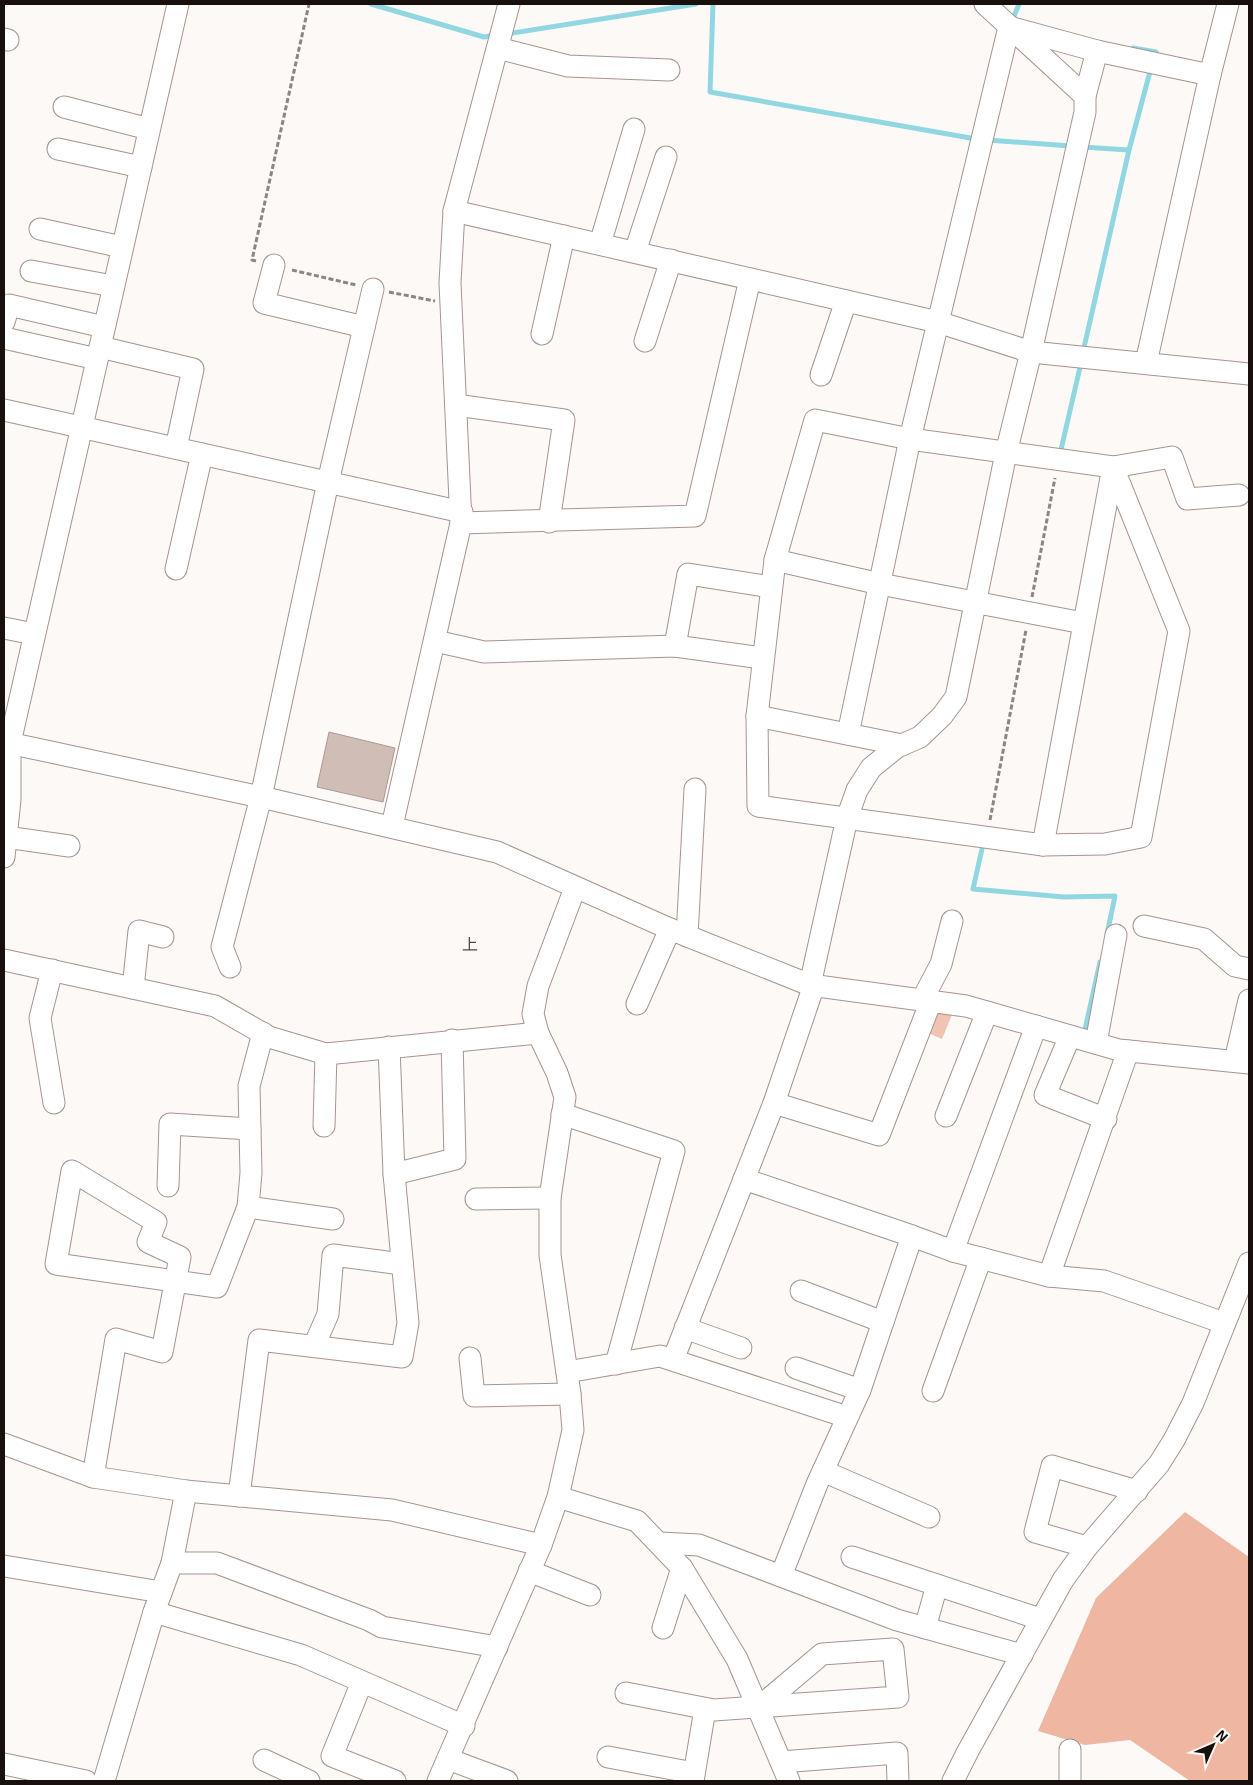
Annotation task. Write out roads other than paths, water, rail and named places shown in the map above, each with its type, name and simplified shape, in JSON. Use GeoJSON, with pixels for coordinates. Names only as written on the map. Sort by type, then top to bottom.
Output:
{"type":"FeatureCollection","features":[{"type":"Feature","properties":{"kind":"street"},"geometry":{"type":"LineString","coordinates":[[69,846],[5,847],[10,800],[7,743],[34,634],[178,4]]}},
{"type":"Feature","properties":{"kind":"street"},"geometry":{"type":"LineString","coordinates":[[392,826],[462,517],[450,283],[454,211],[509,4]]}},
{"type":"Feature","properties":{"kind":"street"},"geometry":{"type":"LineString","coordinates":[[985,4],[1085,96]]}},
{"type":"Feature","properties":{"kind":"street"},"geometry":{"type":"LineString","coordinates":[[1146,363],[1210,75],[1228,4]]}},
{"type":"Feature","properties":{"kind":"street"},"geometry":{"type":"LineString","coordinates":[[1009,27],[1097,51],[1210,75]]}},
{"type":"Feature","properties":{"kind":"street"},"geometry":{"type":"LineString","coordinates":[[848,734],[910,439],[1009,27]]}},
{"type":"Feature","properties":{"kind":"street"},"geometry":{"type":"LineString","coordinates":[[498,48],[568,66],[669,70]]}},
{"type":"Feature","properties":{"kind":"street"},"geometry":{"type":"LineString","coordinates":[[673,1360],[774,1103],[812,985],[847,818],[857,790],[871,768],[902,745],[920,737],[942,716],[956,696],[1006,453],[1031,352],[1084,112],[1085,96],[1097,51]]}},
{"type":"Feature","properties":{"kind":"street"},"geometry":{"type":"LineString","coordinates":[[64,107],[149,129]]}},
{"type":"Feature","properties":{"kind":"street"},"geometry":{"type":"LineString","coordinates":[[600,244],[634,129]]}},
{"type":"Feature","properties":{"kind":"street"},"geometry":{"type":"LineString","coordinates":[[58,149],[141,166]]}},
{"type":"Feature","properties":{"kind":"street"},"geometry":{"type":"LineString","coordinates":[[635,252],[666,157]]}},
{"type":"Feature","properties":{"kind":"street"},"geometry":{"type":"LineString","coordinates":[[454,211],[938,322],[1031,352],[1249,374]]}},
{"type":"Feature","properties":{"kind":"street"},"geometry":{"type":"LineString","coordinates":[[40,229],[122,247]]}},
{"type":"Feature","properties":{"kind":"street"},"geometry":{"type":"LineString","coordinates":[[542,334],[564,236]]}},
{"type":"Feature","properties":{"kind":"street"},"geometry":{"type":"LineString","coordinates":[[645,341],[671,260]]}},
{"type":"Feature","properties":{"kind":"street"},"geometry":{"type":"LineString","coordinates":[[274,265],[264,303],[364,327]]}},
{"type":"Feature","properties":{"kind":"street"},"geometry":{"type":"LineString","coordinates":[[31,270],[113,286]]}},
{"type":"Feature","properties":{"kind":"street"},"geometry":{"type":"LineString","coordinates":[[4,410],[328,482],[462,517],[549,522],[695,516],[750,279]]}},
{"type":"Feature","properties":{"kind":"street"},"geometry":{"type":"LineString","coordinates":[[230,967],[222,947],[261,797],[328,482],[374,289]]}},
{"type":"Feature","properties":{"kind":"street"},"geometry":{"type":"LineString","coordinates":[[821,375],[846,301]]}},
{"type":"Feature","properties":{"kind":"street"},"geometry":{"type":"LineString","coordinates":[[4,322],[9,305],[100,344],[193,369],[176,448]]}},
{"type":"Feature","properties":{"kind":"street"},"geometry":{"type":"LineString","coordinates":[[4,338],[100,344]]}},
{"type":"Feature","properties":{"kind":"street"},"geometry":{"type":"LineString","coordinates":[[456,405],[564,420],[549,522]]}},
{"type":"Feature","properties":{"kind":"street"},"geometry":{"type":"LineString","coordinates":[[1114,467],[1179,631],[1141,837],[1105,844],[1043,845],[758,806],[757,716],[762,658],[775,560],[815,420],[910,439],[1114,467],[1172,456],[1187,499],[1238,495]]}},
{"type":"Feature","properties":{"kind":"street"},"geometry":{"type":"LineString","coordinates":[[176,569],[202,454]]}},
{"type":"Feature","properties":{"kind":"street"},"geometry":{"type":"LineString","coordinates":[[1043,845],[1083,623],[1114,467]]}},
{"type":"Feature","properties":{"kind":"street"},"geometry":{"type":"LineString","coordinates":[[775,560],[880,584],[1083,623]]}},
{"type":"Feature","properties":{"kind":"street"},"geometry":{"type":"LineString","coordinates":[[675,646],[688,574],[772,587]]}},
{"type":"Feature","properties":{"kind":"street"},"geometry":{"type":"LineString","coordinates":[[4,628],[34,634]]}},
{"type":"Feature","properties":{"kind":"street"},"geometry":{"type":"LineString","coordinates":[[434,641],[484,652],[675,646],[762,658]]}},
{"type":"Feature","properties":{"kind":"street"},"geometry":{"type":"LineString","coordinates":[[757,716],[902,745]]}},
{"type":"Feature","properties":{"kind":"street"},"geometry":{"type":"LineString","coordinates":[[7,743],[392,826],[497,852],[678,932],[812,985],[966,1006],[1128,1051],[1242,1062],[1249,1000]]}},
{"type":"Feature","properties":{"kind":"street"},"geometry":{"type":"LineString","coordinates":[[637,1004],[678,932],[694,789]]}},
{"type":"Feature","properties":{"kind":"street"},"geometry":{"type":"LineString","coordinates":[[438,1781],[464,1726],[541,1545],[558,1497],[573,1430],[570,1394],[550,1255],[550,1198],[564,1097],[557,1073],[538,1033],[533,1014],[538,986],[575,888]]}},
{"type":"Feature","properties":{"kind":"street"},"geometry":{"type":"LineString","coordinates":[[774,1103],[879,1135],[926,1000],[941,964],[952,921]]}},
{"type":"Feature","properties":{"kind":"street"},"geometry":{"type":"LineString","coordinates":[[1144,926],[1204,939],[1235,966],[1249,969]]}},
{"type":"Feature","properties":{"kind":"street"},"geometry":{"type":"LineString","coordinates":[[133,988],[139,932],[163,937]]}},
{"type":"Feature","properties":{"kind":"street"},"geometry":{"type":"LineString","coordinates":[[1096,1043],[1116,935]]}},
{"type":"Feature","properties":{"kind":"street"},"geometry":{"type":"LineString","coordinates":[[4,960],[215,1006],[263,1033],[326,1054],[452,1040],[538,1033]]}},
{"type":"Feature","properties":{"kind":"street"},"geometry":{"type":"LineString","coordinates":[[52,970],[40,1018],[54,1103]]}},
{"type":"Feature","properties":{"kind":"street"},"geometry":{"type":"LineString","coordinates":[[946,1116],[987,1012]]}},
{"type":"Feature","properties":{"kind":"street"},"geometry":{"type":"LineString","coordinates":[[952,1251],[1036,1026]]}},
{"type":"Feature","properties":{"kind":"street"},"geometry":{"type":"LineString","coordinates":[[93,1477],[116,1339],[162,1352],[174,1281],[180,1257],[148,1242],[156,1222],[72,1171],[56,1264],[174,1281],[218,1287],[248,1207],[251,1173],[248,1086],[263,1033]]}},
{"type":"Feature","properties":{"kind":"street"},"geometry":{"type":"LineString","coordinates":[[1070,1036],[1045,1095],[1106,1119]]}},
{"type":"Feature","properties":{"kind":"street"},"geometry":{"type":"LineString","coordinates":[[394,1174],[455,1159],[452,1040]]}},
{"type":"Feature","properties":{"kind":"street"},"geometry":{"type":"LineString","coordinates":[[239,1496],[259,1340],[402,1357],[408,1323],[394,1174],[389,1047]]}},
{"type":"Feature","properties":{"kind":"street"},"geometry":{"type":"LineString","coordinates":[[1050,1276],[1128,1051]]}},
{"type":"Feature","properties":{"kind":"street"},"geometry":{"type":"LineString","coordinates":[[324,1126],[326,1054]]}},
{"type":"Feature","properties":{"kind":"street"},"geometry":{"type":"LineString","coordinates":[[562,1114],[674,1151],[616,1364]]}},
{"type":"Feature","properties":{"kind":"street"},"geometry":{"type":"LineString","coordinates":[[168,1186],[170,1124],[250,1129]]}},
{"type":"Feature","properties":{"kind":"street"},"geometry":{"type":"LineString","coordinates":[[744,1179],[952,1251],[1050,1276],[1104,1281],[1224,1323]]}},
{"type":"Feature","properties":{"kind":"street"},"geometry":{"type":"LineString","coordinates":[[476,1199],[550,1198]]}},
{"type":"Feature","properties":{"kind":"street"},"geometry":{"type":"LineString","coordinates":[[248,1207],[333,1219]]}},
{"type":"Feature","properties":{"kind":"street"},"geometry":{"type":"LineString","coordinates":[[781,1576],[823,1471],[860,1390],[912,1236]]}},
{"type":"Feature","properties":{"kind":"street"},"geometry":{"type":"LineString","coordinates":[[314,1346],[328,1314],[333,1255],[402,1264]]}},
{"type":"Feature","properties":{"kind":"street"},"geometry":{"type":"LineString","coordinates":[[933,1391],[981,1258]]}},
{"type":"Feature","properties":{"kind":"street"},"geometry":{"type":"LineString","coordinates":[[953,1781],[1063,1580],[1087,1547],[1159,1464],[1174,1440],[1193,1403],[1249,1263]]}},
{"type":"Feature","properties":{"kind":"street"},"geometry":{"type":"LineString","coordinates":[[800,1291],[883,1322]]}},
{"type":"Feature","properties":{"kind":"street"},"geometry":{"type":"LineString","coordinates":[[685,1328],[741,1348]]}},
{"type":"Feature","properties":{"kind":"street"},"geometry":{"type":"LineString","coordinates":[[567,1372],[660,1356],[847,1417]]}},
{"type":"Feature","properties":{"kind":"street"},"geometry":{"type":"LineString","coordinates":[[470,1358],[474,1396],[570,1394]]}},
{"type":"Feature","properties":{"kind":"street"},"geometry":{"type":"LineString","coordinates":[[796,1368],[860,1390]]}},
{"type":"Feature","properties":{"kind":"street"},"geometry":{"type":"LineString","coordinates":[[4,1444],[93,1477],[186,1491],[392,1510],[541,1545]]}},
{"type":"Feature","properties":{"kind":"street"},"geometry":{"type":"LineString","coordinates":[[1087,1547],[1035,1532],[1052,1466],[1137,1491]]}},
{"type":"Feature","properties":{"kind":"street"},"geometry":{"type":"LineString","coordinates":[[823,1471],[929,1517]]}},
{"type":"Feature","properties":{"kind":"street"},"geometry":{"type":"LineString","coordinates":[[104,1781],[154,1612],[172,1563],[186,1491]]}},
{"type":"Feature","properties":{"kind":"street"},"geometry":{"type":"LineString","coordinates":[[558,1497],[636,1521],[660,1543],[682,1568],[738,1659],[790,1781]]}},
{"type":"Feature","properties":{"kind":"street"},"geometry":{"type":"LineString","coordinates":[[660,1543],[699,1545],[897,1620],[1022,1655]]}},
{"type":"Feature","properties":{"kind":"street"},"geometry":{"type":"LineString","coordinates":[[852,1557],[1040,1619]]}},
{"type":"Feature","properties":{"kind":"street"},"geometry":{"type":"LineString","coordinates":[[172,1563],[217,1564],[369,1620],[382,1627],[497,1647]]}},
{"type":"Feature","properties":{"kind":"street"},"geometry":{"type":"LineString","coordinates":[[4,1566],[161,1592]]}},
{"type":"Feature","properties":{"kind":"street"},"geometry":{"type":"LineString","coordinates":[[663,1628],[682,1568]]}},
{"type":"Feature","properties":{"kind":"street"},"geometry":{"type":"LineString","coordinates":[[529,1571],[590,1595]]}},
{"type":"Feature","properties":{"kind":"street"},"geometry":{"type":"LineString","coordinates":[[926,1628],[936,1585]]}},
{"type":"Feature","properties":{"kind":"street"},"geometry":{"type":"LineString","coordinates":[[154,1612],[301,1655],[464,1726]]}},
{"type":"Feature","properties":{"kind":"street"},"geometry":{"type":"LineString","coordinates":[[626,1693],[714,1710],[758,1708],[898,1697],[893,1649],[822,1654],[758,1708]]}},
{"type":"Feature","properties":{"kind":"street"},"geometry":{"type":"LineString","coordinates":[[362,1682],[332,1756],[395,1781]]}},
{"type":"Feature","properties":{"kind":"street"},"geometry":{"type":"LineString","coordinates":[[608,1757],[693,1777],[705,1709]]}},
{"type":"Feature","properties":{"kind":"street"},"geometry":{"type":"LineString","coordinates":[[1070,1750],[1070,1781]]}},
{"type":"Feature","properties":{"kind":"street"},"geometry":{"type":"LineString","coordinates":[[781,1762],[897,1753],[898,1781]]}},
{"type":"Feature","properties":{"kind":"street"},"geometry":{"type":"LineString","coordinates":[[264,1760],[309,1781]]}},
{"type":"Feature","properties":{"kind":"street"},"geometry":{"type":"LineString","coordinates":[[448,1760],[507,1781]]}},
{"type":"Feature","properties":{"kind":"street"},"geometry":{"type":"LineString","coordinates":[[4,1764],[86,1781]]}},
{"type":"Feature","properties":{"kind":"waterway"},"geometry":{"type":"LineString","coordinates":[[371,4],[484,37],[495,35]]}},
{"type":"Feature","properties":{"kind":"waterway"},"geometry":{"type":"LineString","coordinates":[[506,34],[696,4]]}},
{"type":"Feature","properties":{"kind":"waterway"},"geometry":{"type":"LineString","coordinates":[[713,4],[710,92],[976,139]]}},
{"type":"Feature","properties":{"kind":"waterway"},"geometry":{"type":"LineString","coordinates":[[1012,21],[1019,4]]}},
{"type":"Feature","properties":{"kind":"waterway"},"geometry":{"type":"LineString","coordinates":[[1133,48],[1156,52],[1154,58]]}},
{"type":"Feature","properties":{"kind":"waterway"},"geometry":{"type":"LineString","coordinates":[[1083,352],[1129,150],[1151,68]]}},
{"type":"Feature","properties":{"kind":"waterway"},"geometry":{"type":"LineString","coordinates":[[987,140],[1071,146]]}},
{"type":"Feature","properties":{"kind":"waterway"},"geometry":{"type":"LineString","coordinates":[[1082,147],[1129,150]]}},
{"type":"Feature","properties":{"kind":"waterway"},"geometry":{"type":"LineString","coordinates":[[1060,454],[1081,363]]}},
{"type":"Feature","properties":{"kind":"waterway"},"geometry":{"type":"LineString","coordinates":[[982,849],[973,889],[1064,897],[1115,896],[1107,934]]}},
{"type":"Feature","properties":{"kind":"waterway"},"geometry":{"type":"LineString","coordinates":[[1084,1034],[1100,962]]}},
{"type":"Feature","properties":{"kind":"district","name":"上"},"geometry":{"type":"Point","coordinates":[470,944]}}]}
